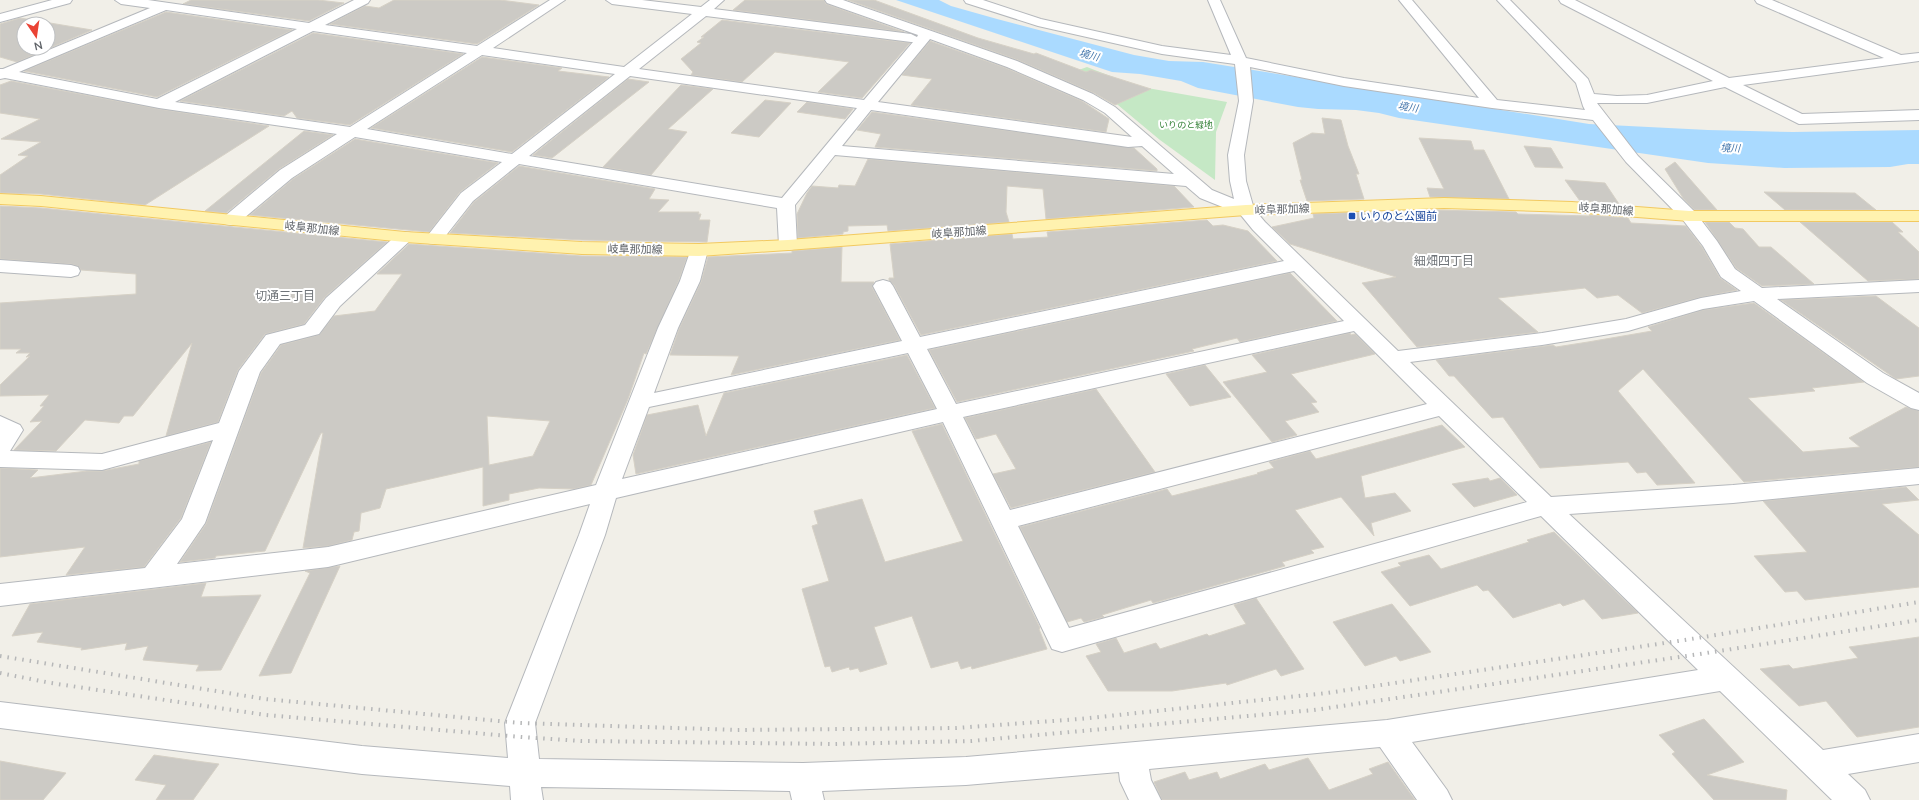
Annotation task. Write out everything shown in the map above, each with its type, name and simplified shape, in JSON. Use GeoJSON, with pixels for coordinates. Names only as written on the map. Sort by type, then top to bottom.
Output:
{"type":"FeatureCollection","features":[{"type":"Feature","properties":{"kind":"main road","name":"岐阜那加線"},"geometry":{"type":"LineString","coordinates":[[0,199],[405,237],[582,248],[699,250],[788,245],[1246,210],[1444,203],[1572,207],[1689,216],[1919,216]]}},
{"type":"Feature","properties":{"kind":"street"},"geometry":{"type":"LineString","coordinates":[[0,18],[66,0]]}},
{"type":"Feature","properties":{"kind":"street"},"geometry":{"type":"LineString","coordinates":[[121,0],[1120,141],[1146,142]]}},
{"type":"Feature","properties":{"kind":"street"},"geometry":{"type":"LineString","coordinates":[[1,74],[179,0]]}},
{"type":"Feature","properties":{"kind":"street"},"geometry":{"type":"LineString","coordinates":[[159,104],[364,0]]}},
{"type":"Feature","properties":{"kind":"street"},"geometry":{"type":"LineString","coordinates":[[231,220],[286,174],[559,0]]}},
{"type":"Feature","properties":{"kind":"street"},"geometry":{"type":"LineString","coordinates":[[612,0],[926,37]]}},
{"type":"Feature","properties":{"kind":"street"},"geometry":{"type":"LineString","coordinates":[[434,239],[467,196],[718,0]]}},
{"type":"Feature","properties":{"kind":"street"},"geometry":{"type":"LineString","coordinates":[[831,0],[926,37],[1012,64],[1088,97],[1110,110],[1206,194],[1246,210]]}},
{"type":"Feature","properties":{"kind":"street"},"geometry":{"type":"LineString","coordinates":[[970,0],[1038,22],[1162,50],[1344,82],[1599,118]]}},
{"type":"Feature","properties":{"kind":"street"},"geometry":{"type":"LineString","coordinates":[[1214,0],[1242,63],[1246,101],[1236,155],[1238,182],[1246,210],[1259,226],[1357,324],[1854,800]]}},
{"type":"Feature","properties":{"kind":"street"},"geometry":{"type":"LineString","coordinates":[[1405,0],[1492,104]]}},
{"type":"Feature","properties":{"kind":"street"},"geometry":{"type":"LineString","coordinates":[[1503,0],[1583,82],[1589,98],[1590,106],[1599,118],[1632,159],[1689,216],[1711,245],[1728,273],[1875,378],[1919,403]]}},
{"type":"Feature","properties":{"kind":"street"},"geometry":{"type":"LineString","coordinates":[[1565,0],[1730,82],[1799,119],[1919,115]]}},
{"type":"Feature","properties":{"kind":"street"},"geometry":{"type":"LineString","coordinates":[[1762,0],[1919,67]]}},
{"type":"Feature","properties":{"kind":"street"},"geometry":{"type":"LineString","coordinates":[[788,245],[786,204],[926,37]]}},
{"type":"Feature","properties":{"kind":"street"},"geometry":{"type":"LineString","coordinates":[[1589,98],[1617,100],[1647,99],[1730,82],[1919,57]]}},
{"type":"Feature","properties":{"kind":"street"},"geometry":{"type":"LineString","coordinates":[[1,74],[159,104],[354,132],[786,204]]}},
{"type":"Feature","properties":{"kind":"street"},"geometry":{"type":"LineString","coordinates":[[831,150],[1192,181]]}},
{"type":"Feature","properties":{"kind":"street"},"geometry":{"type":"LineString","coordinates":[[153,578],[193,523],[250,371],[272,339],[312,330],[333,302],[405,237]]}},
{"type":"Feature","properties":{"kind":"street"},"geometry":{"type":"LineString","coordinates":[[525,786],[520,723],[640,400],[668,328],[690,281],[699,250]]}},
{"type":"Feature","properties":{"kind":"street"},"geometry":{"type":"LineString","coordinates":[[640,400],[655,400],[913,344],[1298,264]]}},
{"type":"Feature","properties":{"kind":"street"},"geometry":{"type":"LineString","coordinates":[[0,266],[71,271]]}},
{"type":"Feature","properties":{"kind":"street"},"geometry":{"type":"LineString","coordinates":[[883,286],[950,413],[1062,641],[1546,506],[1607,503],[1821,487],[1919,476]]}},
{"type":"Feature","properties":{"kind":"street"},"geometry":{"type":"LineString","coordinates":[[1394,358],[1542,339],[1628,324],[1701,304],[1759,294],[1919,286]]}},
{"type":"Feature","properties":{"kind":"street"},"geometry":{"type":"LineString","coordinates":[[0,594],[153,578],[328,557],[607,491],[950,413],[1357,324]]}},
{"type":"Feature","properties":{"kind":"street"},"geometry":{"type":"LineString","coordinates":[[1002,521],[1444,407]]}},
{"type":"Feature","properties":{"kind":"street"},"geometry":{"type":"LineString","coordinates":[[0,424],[12,430],[0,449]]}},
{"type":"Feature","properties":{"kind":"street"},"geometry":{"type":"LineString","coordinates":[[0,459],[102,462],[229,428]]}},
{"type":"Feature","properties":{"kind":"street"},"geometry":{"type":"LineString","coordinates":[[0,715],[362,760],[525,786],[805,789],[966,771],[1387,733],[1725,678]]}},
{"type":"Feature","properties":{"kind":"street"},"geometry":{"type":"LineString","coordinates":[[1387,733],[1436,800]]}},
{"type":"Feature","properties":{"kind":"street"},"geometry":{"type":"LineString","coordinates":[[1818,765],[1919,748]]}},
{"type":"Feature","properties":{"kind":"street"},"geometry":{"type":"LineString","coordinates":[[1132,757],[1136,781],[1145,800]]}},
{"type":"Feature","properties":{"kind":"green space","name":"いりのと緑地"},"geometry":{"type":"Polygon","coordinates":[[[1087,67],[1136,86],[1227,102],[1216,132],[1215,180],[1160,140],[1112,100],[1062,76],[1087,67]]]}},
{"type":"Feature","properties":{"kind":"water","name":"境川"},"geometry":{"type":"Polygon","coordinates":[[[896,0],[939,0],[951,6],[997,19],[1134,55],[1169,61],[1203,62],[1589,124],[1708,130],[1793,132],[1919,130],[1919,164],[1890,167],[1784,168],[1708,163],[1399,118],[1379,113],[1356,110],[1298,107],[1198,88],[1181,81],[1140,74],[1112,72],[896,0]]]}},
{"type":"Feature","properties":{"kind":"building"},"geometry":{"type":"Polygon","coordinates":[[[191,0],[318,0],[344,3],[309,21],[183,4],[191,0]]]}},
{"type":"Feature","properties":{"kind":"building"},"geometry":{"type":"Polygon","coordinates":[[[394,0],[500,0],[539,5],[477,44],[330,24],[365,6],[379,8],[394,0]]]}},
{"type":"Feature","properties":{"kind":"building"},"geometry":{"type":"Polygon","coordinates":[[[745,0],[824,0],[826,4],[904,32],[733,10],[745,0]]]}},
{"type":"Feature","properties":{"kind":"building"},"geometry":{"type":"Polygon","coordinates":[[[848,0],[874,0],[978,38],[1034,54],[1036,53],[1086,72],[1091,70],[1151,89],[1115,105],[1094,93],[1018,60],[848,0]]]}},
{"type":"Feature","properties":{"kind":"building"},"geometry":{"type":"Polygon","coordinates":[[[166,12],[292,30],[157,97],[24,71],[166,12]]]}},
{"type":"Feature","properties":{"kind":"building"},"geometry":{"type":"Polygon","coordinates":[[[16,19],[16,56],[31,56],[17,62],[0,57],[0,24],[16,19]]]}},
{"type":"Feature","properties":{"kind":"building"},"geometry":{"type":"Polygon","coordinates":[[[722,20],[910,43],[862,98],[818,92],[849,62],[775,52],[742,82],[691,75],[693,72],[681,59],[701,43],[697,42],[722,20]]]}},
{"type":"Feature","properties":{"kind":"building"},"geometry":{"type":"Polygon","coordinates":[[[56,24],[92,30],[56,45],[56,24]]]}},
{"type":"Feature","properties":{"kind":"building"},"geometry":{"type":"Polygon","coordinates":[[[313,33],[463,54],[350,125],[297,118],[292,111],[284,116],[180,101],[313,33]]]}},
{"type":"Feature","properties":{"kind":"building"},"geometry":{"type":"Polygon","coordinates":[[[930,41],[1006,68],[1082,101],[1109,119],[1106,132],[911,105],[932,79],[902,75],[930,41]]]}},
{"type":"Feature","properties":{"kind":"building"},"geometry":{"type":"Polygon","coordinates":[[[482,57],[562,68],[558,71],[609,77],[512,152],[371,128],[482,57]]]}},
{"type":"Feature","properties":{"kind":"building"},"geometry":{"type":"Polygon","coordinates":[[[628,79],[649,82],[552,158],[533,155],[628,79]]]}},
{"type":"Feature","properties":{"kind":"building"},"geometry":{"type":"Polygon","coordinates":[[[11,81],[159,109],[269,126],[145,205],[41,194],[0,193],[0,175],[28,156],[18,155],[41,142],[1,139],[40,119],[0,113],[0,85],[11,81]]]}},
{"type":"Feature","properties":{"kind":"building"},"geometry":{"type":"Polygon","coordinates":[[[681,85],[713,89],[668,129],[687,132],[651,175],[603,167],[681,85]]]}},
{"type":"Feature","properties":{"kind":"building"},"geometry":{"type":"Polygon","coordinates":[[[765,100],[791,103],[759,137],[731,133],[765,100]]]}},
{"type":"Feature","properties":{"kind":"building"},"geometry":{"type":"Polygon","coordinates":[[[807,102],[853,109],[845,119],[797,112],[807,102]]]}},
{"type":"Feature","properties":{"kind":"building"},"geometry":{"type":"Polygon","coordinates":[[[872,112],[1134,148],[1157,169],[1157,171],[875,147],[881,134],[857,130],[872,112]]]}},
{"type":"Feature","properties":{"kind":"building"},"geometry":{"type":"Polygon","coordinates":[[[1322,118],[1341,120],[1348,146],[1359,174],[1356,174],[1364,199],[1307,201],[1300,180],[1302,180],[1293,143],[1312,133],[1325,134],[1322,118]]]}},
{"type":"Feature","properties":{"kind":"building"},"geometry":{"type":"Polygon","coordinates":[[[304,131],[333,135],[279,169],[226,213],[205,211],[304,131]]]}},
{"type":"Feature","properties":{"kind":"building"},"geometry":{"type":"Polygon","coordinates":[[[1419,138],[1471,141],[1474,150],[1484,150],[1509,199],[1430,197],[1427,188],[1444,189],[1419,138]]]}},
{"type":"Feature","properties":{"kind":"building"},"geometry":{"type":"Polygon","coordinates":[[[355,139],[498,163],[460,192],[429,232],[250,215],[293,179],[355,139]]]}},
{"type":"Feature","properties":{"kind":"building"},"geometry":{"type":"Polygon","coordinates":[[[1524,146],[1551,148],[1563,168],[1535,167],[1524,146]]]}},
{"type":"Feature","properties":{"kind":"building"},"geometry":{"type":"Polygon","coordinates":[[[868,159],[1174,186],[1194,207],[1046,219],[1043,189],[1007,186],[1006,212],[1009,222],[888,231],[887,225],[848,226],[848,231],[843,232],[843,234],[798,238],[797,214],[812,186],[838,188],[839,185],[855,186],[868,159]]]}},
{"type":"Feature","properties":{"kind":"building"},"geometry":{"type":"Polygon","coordinates":[[[1675,162],[1717,210],[1695,210],[1683,198],[1665,169],[1675,162]]]}},
{"type":"Feature","properties":{"kind":"building"},"geometry":{"type":"Polygon","coordinates":[[[519,166],[655,189],[649,199],[669,200],[658,212],[699,212],[698,214],[701,214],[699,220],[710,220],[707,242],[582,240],[450,233],[474,202],[519,166]]]}},
{"type":"Feature","properties":{"kind":"building"},"geometry":{"type":"Polygon","coordinates":[[[1565,180],[1605,183],[1619,204],[1580,201],[1565,180]]]}},
{"type":"Feature","properties":{"kind":"building"},"geometry":{"type":"Polygon","coordinates":[[[1764,192],[1855,193],[1876,210],[1785,210],[1764,192]]]}},
{"type":"Feature","properties":{"kind":"building"},"geometry":{"type":"Polygon","coordinates":[[[0,206],[41,208],[387,242],[325,297],[304,324],[265,334],[238,370],[218,422],[166,436],[192,343],[133,416],[124,416],[119,423],[85,420],[56,451],[14,450],[42,421],[30,422],[44,406],[40,406],[49,395],[0,396],[0,385],[30,356],[26,357],[30,353],[16,353],[21,349],[0,349],[0,303],[136,294],[136,274],[81,270],[78,266],[71,264],[0,259],[0,206]]]}},
{"type":"Feature","properties":{"kind":"building"},"geometry":{"type":"Polygon","coordinates":[[[1435,210],[1590,216],[1589,215],[1628,218],[1631,223],[1686,226],[1702,247],[1720,278],[1737,290],[1701,297],[1642,313],[1618,295],[1597,298],[1585,288],[1498,298],[1538,332],[1417,347],[1362,283],[1396,277],[1290,244],[1272,227],[1314,218],[1313,214],[1368,212],[1377,215],[1436,211],[1435,210]]]}},
{"type":"Feature","properties":{"kind":"building"},"geometry":{"type":"Polygon","coordinates":[[[1207,220],[1213,226],[1223,225],[1248,231],[1277,261],[921,335],[894,285],[889,280],[889,278],[894,278],[890,244],[1012,234],[1013,239],[1048,237],[1047,232],[1207,220]]]}},
{"type":"Feature","properties":{"kind":"building"},"geometry":{"type":"Polygon","coordinates":[[[1705,222],[1729,222],[1735,228],[1743,229],[1759,247],[1771,247],[1814,284],[1762,286],[1736,268],[1705,222]]]}},
{"type":"Feature","properties":{"kind":"building"},"geometry":{"type":"Polygon","coordinates":[[[1800,222],[1892,222],[1903,232],[1898,232],[1919,252],[1919,279],[1868,281],[1800,222]]]}},
{"type":"Feature","properties":{"kind":"building"},"geometry":{"type":"Polygon","coordinates":[[[409,244],[582,256],[687,257],[679,280],[646,354],[644,353],[628,399],[591,485],[574,489],[539,488],[509,494],[509,500],[483,506],[483,467],[386,489],[380,508],[361,513],[359,531],[354,532],[352,540],[328,546],[303,548],[323,433],[321,433],[265,551],[216,556],[215,558],[180,562],[206,524],[261,373],[281,345],[319,335],[334,316],[375,311],[402,274],[377,274],[409,244]],[[487,416],[489,465],[533,456],[550,421],[487,416]]]}},
{"type":"Feature","properties":{"kind":"building"},"geometry":{"type":"Polygon","coordinates":[[[842,247],[841,282],[874,282],[872,287],[900,340],[731,375],[739,356],[670,355],[679,329],[701,282],[708,257],[792,253],[792,251],[842,247]]]}},
{"type":"Feature","properties":{"kind":"building"},"geometry":{"type":"Polygon","coordinates":[[[1290,273],[1337,321],[1240,342],[1237,338],[1192,349],[1194,351],[957,402],[929,350],[1290,273]]]}},
{"type":"Feature","properties":{"kind":"building"},"geometry":{"type":"Polygon","coordinates":[[[1876,296],[1919,328],[1919,376],[1896,379],[1781,300],[1876,296]]]}},
{"type":"Feature","properties":{"kind":"building"},"geometry":{"type":"Polygon","coordinates":[[[1754,303],[1864,382],[1812,388],[1815,391],[1748,398],[1803,452],[1860,447],[1849,438],[1906,407],[1919,411],[1919,467],[1744,482],[1643,369],[1618,391],[1695,483],[1657,485],[1646,472],[1637,473],[1628,462],[1540,468],[1503,417],[1492,418],[1454,376],[1449,376],[1436,360],[1553,345],[1556,347],[1652,331],[1648,327],[1703,310],[1754,303]]]}},
{"type":"Feature","properties":{"kind":"building"},"geometry":{"type":"Polygon","coordinates":[[[1350,333],[1351,335],[1355,334],[1375,354],[1291,374],[1317,402],[1311,403],[1319,412],[1285,421],[1297,435],[1272,442],[1223,382],[1267,372],[1252,355],[1350,333]]]}},
{"type":"Feature","properties":{"kind":"building"},"geometry":{"type":"Polygon","coordinates":[[[907,355],[935,408],[636,474],[633,455],[647,415],[698,405],[706,436],[724,393],[907,355]]]}},
{"type":"Feature","properties":{"kind":"building"},"geometry":{"type":"Polygon","coordinates":[[[1205,365],[1231,397],[1190,406],[1166,374],[1205,365]]]}},
{"type":"Feature","properties":{"kind":"building"},"geometry":{"type":"Polygon","coordinates":[[[1096,389],[1155,472],[1011,508],[993,474],[1016,469],[996,434],[976,439],[965,418],[1096,389]]]}},
{"type":"Feature","properties":{"kind":"building"},"geometry":{"type":"Polygon","coordinates":[[[942,424],[1040,628],[1039,629],[1047,649],[972,669],[971,666],[961,669],[958,661],[931,668],[912,616],[874,627],[887,664],[860,672],[858,668],[850,670],[849,667],[832,672],[830,666],[825,667],[802,589],[829,581],[812,526],[818,524],[814,511],[862,499],[885,562],[963,541],[912,431],[942,424]]]}},
{"type":"Feature","properties":{"kind":"building"},"geometry":{"type":"Polygon","coordinates":[[[1442,425],[1465,447],[1361,476],[1365,498],[1395,493],[1411,511],[1371,523],[1374,536],[1341,497],[1295,510],[1324,547],[1311,550],[1314,553],[1282,562],[1285,566],[1153,603],[1151,600],[1102,615],[1104,617],[1084,622],[1081,618],[1067,622],[1020,527],[1167,489],[1172,496],[1258,474],[1257,473],[1274,468],[1269,462],[1310,451],[1316,459],[1442,425]]]}},
{"type":"Feature","properties":{"kind":"building"},"geometry":{"type":"Polygon","coordinates":[[[211,442],[181,518],[144,567],[66,575],[85,547],[0,557],[0,468],[38,470],[30,478],[87,471],[102,471],[139,464],[139,461],[211,442]]]}},
{"type":"Feature","properties":{"kind":"building"},"geometry":{"type":"Polygon","coordinates":[[[1488,478],[1490,481],[1500,478],[1517,495],[1474,507],[1452,484],[1488,478]]]}},
{"type":"Feature","properties":{"kind":"building"},"geometry":{"type":"Polygon","coordinates":[[[1906,487],[1919,500],[1882,504],[1919,535],[1919,587],[1805,600],[1797,591],[1785,592],[1754,556],[1807,552],[1763,501],[1906,487]]]}},
{"type":"Feature","properties":{"kind":"building"},"geometry":{"type":"Polygon","coordinates":[[[1554,532],[1638,613],[1602,619],[1584,599],[1563,606],[1560,603],[1513,618],[1488,590],[1483,591],[1477,585],[1410,606],[1381,572],[1401,566],[1398,563],[1429,555],[1441,569],[1529,542],[1527,540],[1554,532]]]}},
{"type":"Feature","properties":{"kind":"building"},"geometry":{"type":"Polygon","coordinates":[[[340,566],[291,673],[259,676],[310,573],[305,571],[340,566]]]}},
{"type":"Feature","properties":{"kind":"building"},"geometry":{"type":"Polygon","coordinates":[[[206,583],[201,597],[261,595],[221,670],[196,671],[199,665],[143,660],[148,646],[125,650],[127,643],[81,650],[82,648],[37,642],[43,632],[12,636],[30,604],[206,583]]]}},
{"type":"Feature","properties":{"kind":"building"},"geometry":{"type":"Polygon","coordinates":[[[1256,598],[1304,669],[1281,676],[1276,669],[1227,685],[1226,683],[1172,691],[1108,691],[1086,656],[1101,652],[1096,644],[1116,638],[1124,653],[1156,643],[1160,649],[1207,634],[1209,636],[1246,624],[1234,605],[1256,598]]]}},
{"type":"Feature","properties":{"kind":"building"},"geometry":{"type":"Polygon","coordinates":[[[1392,604],[1431,652],[1400,661],[1396,656],[1365,666],[1333,622],[1392,604]]]}},
{"type":"Feature","properties":{"kind":"building"},"geometry":{"type":"Polygon","coordinates":[[[1919,637],[1919,727],[1857,737],[1826,701],[1799,706],[1760,669],[1789,665],[1793,669],[1858,658],[1849,647],[1919,637]]]}},
{"type":"Feature","properties":{"kind":"building"},"geometry":{"type":"Polygon","coordinates":[[[1704,719],[1744,762],[1707,775],[1787,790],[1786,800],[1714,800],[1672,754],[1675,752],[1659,735],[1704,719]]]}},
{"type":"Feature","properties":{"kind":"building"},"geometry":{"type":"Polygon","coordinates":[[[154,755],[219,764],[193,800],[156,800],[166,785],[135,780],[154,755]]]}},
{"type":"Feature","properties":{"kind":"building"},"geometry":{"type":"Polygon","coordinates":[[[1308,758],[1329,790],[1373,774],[1369,769],[1388,762],[1415,800],[1162,800],[1154,782],[1185,772],[1189,780],[1217,772],[1220,779],[1265,764],[1269,770],[1308,758]]]}},
{"type":"Feature","properties":{"kind":"building"},"geometry":{"type":"Polygon","coordinates":[[[0,761],[66,773],[43,800],[0,800],[0,761]]]}},
{"type":"Feature","properties":{"kind":"railway"},"geometry":{"type":"LineString","coordinates":[[0,656],[265,699],[520,723],[737,730],[956,728],[1080,719],[1327,693],[1685,640],[1919,602]]}},
{"type":"Feature","properties":{"kind":"railway"},"geometry":{"type":"LineString","coordinates":[[0,673],[51,683],[266,715],[521,737],[582,741],[833,744],[971,741],[1314,710],[1700,654],[1919,620]]}},
{"type":"Feature","properties":{"kind":"place","name":"いりのと公園前"},"geometry":{"type":"Point","coordinates":[1352,216]}},
{"type":"Feature","properties":{"kind":"district","name":"細畑四丁目"},"geometry":{"type":"Point","coordinates":[1444,260]}},
{"type":"Feature","properties":{"kind":"district","name":"切通三丁目"},"geometry":{"type":"Point","coordinates":[285,295]}}]}
